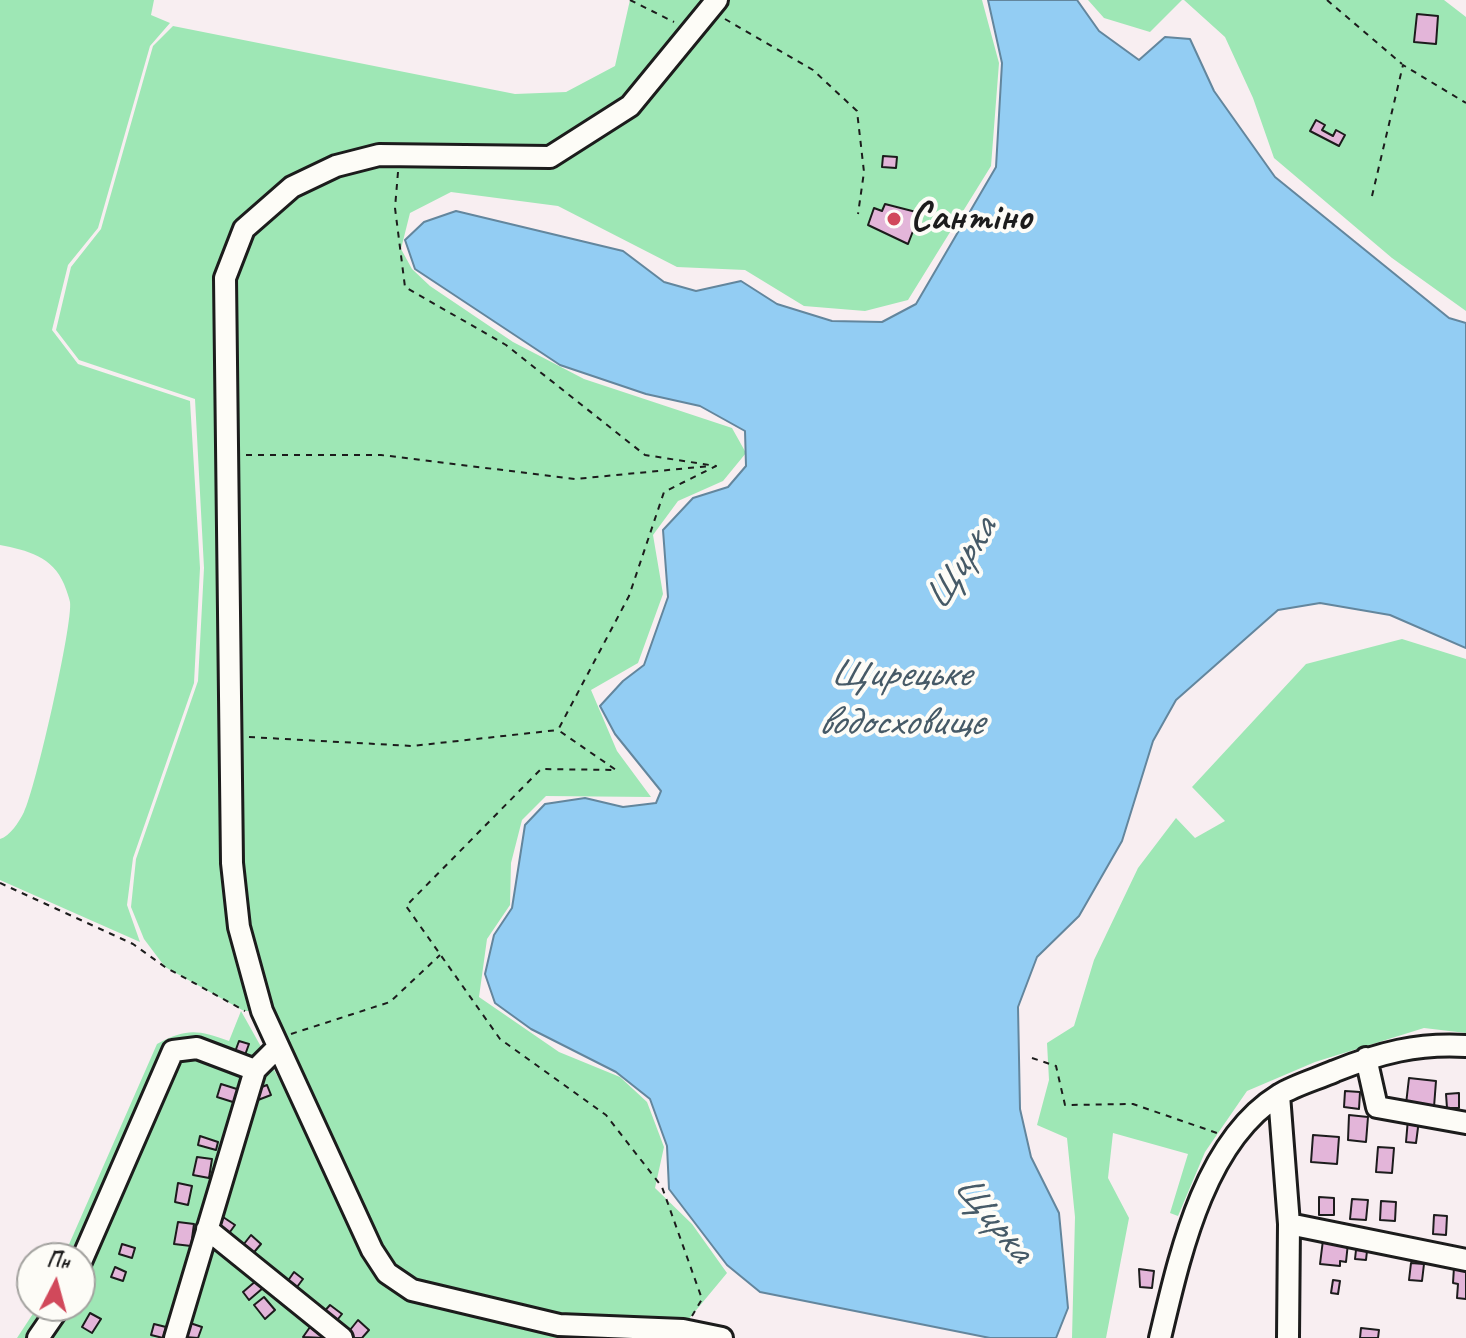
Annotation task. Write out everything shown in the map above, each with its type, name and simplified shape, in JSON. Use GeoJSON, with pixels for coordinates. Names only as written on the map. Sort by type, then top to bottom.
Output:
{"type":"FeatureCollection","features":[{"type":"Feature","properties":{"kind":"street"},"geometry":{"type":"LineString","coordinates":[[713,5],[630,106],[550,157],[379,155],[336,166],[292,187],[244,229],[225,278],[232,863],[238,914],[262,1011],[372,1250],[387,1273],[412,1290],[558,1332],[683,1330],[722,1338]]}},
{"type":"Feature","properties":{"kind":"street"},"geometry":{"type":"LineString","coordinates":[[175,1338],[255,1070],[276,1043]]}},
{"type":"Feature","properties":{"kind":"street"},"geometry":{"type":"LineString","coordinates":[[1160,1338],[1190,1217],[1236,1138],[1279,1095],[1366,1058],[1427,1043],[1466,1046]]}},
{"type":"Feature","properties":{"kind":"street"},"geometry":{"type":"LineString","coordinates":[[90,1242],[173,1051],[197,1048],[255,1070]]}},
{"type":"Feature","properties":{"kind":"street"},"geometry":{"type":"LineString","coordinates":[[1366,1058],[1377,1107],[1466,1123]]}},
{"type":"Feature","properties":{"kind":"street"},"geometry":{"type":"LineString","coordinates":[[1279,1095],[1289,1224],[1288,1338]]}},
{"type":"Feature","properties":{"kind":"street"},"geometry":{"type":"LineString","coordinates":[[1289,1224],[1466,1260]]}},
{"type":"Feature","properties":{"kind":"street"},"geometry":{"type":"LineString","coordinates":[[207,1229],[342,1338]]}},
{"type":"Feature","properties":{"kind":"path"},"geometry":{"type":"LineString","coordinates":[[630,0],[694,30]]}},
{"type":"Feature","properties":{"kind":"path"},"geometry":{"type":"LineString","coordinates":[[1327,0],[1403,65],[1466,103]]}},
{"type":"Feature","properties":{"kind":"path"},"geometry":{"type":"LineString","coordinates":[[713,5],[813,70],[857,111],[864,172],[858,214]]}},
{"type":"Feature","properties":{"kind":"path"},"geometry":{"type":"LineString","coordinates":[[1372,196],[1403,65]]}},
{"type":"Feature","properties":{"kind":"path"},"geometry":{"type":"LineString","coordinates":[[400,155],[395,208],[405,287],[506,345],[645,455],[716,466]]}},
{"type":"Feature","properties":{"kind":"path"},"geometry":{"type":"LineString","coordinates":[[229,455],[381,455],[575,479],[716,466]]}},
{"type":"Feature","properties":{"kind":"path"},"geometry":{"type":"LineString","coordinates":[[558,730],[629,596],[664,492],[716,466]]}},
{"type":"Feature","properties":{"kind":"path"},"geometry":{"type":"LineString","coordinates":[[232,736],[412,746],[558,730],[616,770],[541,769],[406,906],[500,1039],[606,1115],[662,1187],[702,1299],[683,1330]]}},
{"type":"Feature","properties":{"kind":"path"},"geometry":{"type":"LineString","coordinates":[[0,883],[133,944],[165,967],[244,1011],[262,1011]]}},
{"type":"Feature","properties":{"kind":"path"},"geometry":{"type":"LineString","coordinates":[[276,1043],[390,1002],[440,955]]}},
{"type":"Feature","properties":{"kind":"path"},"geometry":{"type":"LineString","coordinates":[[1032,1058],[1056,1066],[1065,1105],[1133,1104],[1236,1138]]}},
{"type":"Feature","properties":{"kind":"green space"},"geometry":{"type":"Polygon","coordinates":[[[0,0],[154,0],[151,15],[170,23],[150,46],[98,228],[68,265],[52,330],[78,364],[190,401],[200,568],[194,683],[133,858],[127,905],[140,942],[0,880],[0,839],[17,824],[29,798],[60,673],[70,602],[59,575],[46,561],[29,552],[0,545],[0,0]]]}},
{"type":"Feature","properties":{"kind":"green space"},"geometry":{"type":"Polygon","coordinates":[[[630,0],[982,0],[999,63],[991,166],[908,300],[865,311],[804,306],[745,270],[677,267],[558,206],[451,192],[410,213],[401,249],[412,269],[430,286],[513,342],[584,379],[732,428],[746,453],[723,481],[678,501],[653,535],[663,594],[638,663],[591,690],[617,751],[651,797],[546,796],[522,820],[511,863],[510,905],[487,939],[479,997],[559,1052],[620,1077],[647,1102],[664,1147],[655,1188],[692,1224],[727,1273],[673,1338],[17,1338],[28,1322],[96,1322],[96,1242],[70,1242],[157,1044],[193,1032],[229,1041],[241,1011],[316,1145],[262,1011],[244,1011],[165,967],[144,939],[131,907],[136,859],[198,681],[204,568],[195,399],[79,360],[56,330],[71,267],[101,229],[153,46],[173,26],[515,94],[566,92],[615,66],[630,0]]]}},
{"type":"Feature","properties":{"kind":"green space"},"geometry":{"type":"Polygon","coordinates":[[[1088,0],[1182,0],[1150,32],[1104,18],[1088,0]]]}},
{"type":"Feature","properties":{"kind":"green space"},"geometry":{"type":"Polygon","coordinates":[[[1184,0],[1444,0],[1466,17],[1466,311],[1392,258],[1274,158],[1253,98],[1225,37],[1184,0]]]}},
{"type":"Feature","properties":{"kind":"green space"},"geometry":{"type":"Polygon","coordinates":[[[1402,639],[1466,659],[1466,1033],[1424,1028],[1315,1062],[1247,1091],[1205,1152],[1178,1216],[1170,1213],[1188,1154],[1113,1133],[1108,1178],[1129,1218],[1106,1338],[1072,1338],[1075,1217],[1067,1138],[1037,1125],[1049,1080],[1047,1043],[1074,1026],[1094,960],[1138,868],[1176,818],[1195,838],[1225,821],[1192,787],[1306,664],[1402,639]]]}},
{"type":"Feature","properties":{"kind":"water","name":"Щирецьке водосховище"},"geometry":{"type":"Polygon","coordinates":[[[988,0],[1077,0],[1099,31],[1139,60],[1165,37],[1190,39],[1214,91],[1275,177],[1449,318],[1466,323],[1466,648],[1390,615],[1320,603],[1278,610],[1176,700],[1153,741],[1122,841],[1079,916],[1037,957],[1018,1007],[1020,1109],[1031,1157],[1059,1213],[1068,1308],[1056,1338],[990,1338],[760,1292],[727,1265],[669,1189],[667,1146],[650,1099],[616,1072],[531,1029],[495,1003],[485,974],[494,935],[512,908],[525,825],[545,804],[585,798],[623,807],[656,803],[661,791],[615,734],[600,706],[623,681],[644,665],[668,597],[663,530],[693,498],[728,487],[746,466],[745,431],[700,406],[646,394],[560,365],[415,269],[405,240],[424,222],[456,211],[623,251],[664,282],[696,291],[741,281],[777,304],[832,321],[882,322],[916,304],[996,167],[1002,63],[988,0]]]}},
{"type":"Feature","properties":{"kind":"building"},"geometry":{"type":"Polygon","coordinates":[[[1417,14],[1438,16],[1436,44],[1414,42],[1417,14]]]}},
{"type":"Feature","properties":{"kind":"building"},"geometry":{"type":"Polygon","coordinates":[[[1316,120],[1325,125],[1322,130],[1333,136],[1336,130],[1345,135],[1339,146],[1310,131],[1316,120]]]}},
{"type":"Feature","properties":{"kind":"building"},"geometry":{"type":"Polygon","coordinates":[[[883,156],[897,157],[896,168],[882,167],[883,156]]]}},
{"type":"Feature","properties":{"kind":"building","name":"Сантіно"},"geometry":{"type":"Polygon","coordinates":[[[885,204],[920,213],[908,244],[868,225],[874,208],[882,211],[885,204]]]}},
{"type":"Feature","properties":{"kind":"building"},"geometry":{"type":"Polygon","coordinates":[[[239,1041],[249,1044],[245,1055],[235,1052],[239,1041]]]}},
{"type":"Feature","properties":{"kind":"building"},"geometry":{"type":"Polygon","coordinates":[[[1409,1078],[1436,1081],[1434,1107],[1406,1104],[1409,1078]]]}},
{"type":"Feature","properties":{"kind":"building"},"geometry":{"type":"Polygon","coordinates":[[[221,1084],[240,1090],[236,1103],[217,1097],[221,1084]]]}},
{"type":"Feature","properties":{"kind":"building"},"geometry":{"type":"Polygon","coordinates":[[[267,1085],[271,1095],[258,1100],[254,1090],[267,1085]]]}},
{"type":"Feature","properties":{"kind":"building"},"geometry":{"type":"Polygon","coordinates":[[[1345,1091],[1360,1092],[1359,1109],[1344,1107],[1345,1091]]]}},
{"type":"Feature","properties":{"kind":"building"},"geometry":{"type":"Polygon","coordinates":[[[1459,1093],[1459,1108],[1447,1108],[1446,1094],[1459,1093]]]}},
{"type":"Feature","properties":{"kind":"building"},"geometry":{"type":"Polygon","coordinates":[[[1349,1115],[1368,1117],[1366,1142],[1348,1140],[1349,1115]]]}},
{"type":"Feature","properties":{"kind":"building"},"geometry":{"type":"Polygon","coordinates":[[[1408,1119],[1419,1120],[1416,1143],[1406,1142],[1408,1119]]]}},
{"type":"Feature","properties":{"kind":"building"},"geometry":{"type":"Polygon","coordinates":[[[1313,1135],[1339,1137],[1337,1164],[1311,1162],[1313,1135]]]}},
{"type":"Feature","properties":{"kind":"building"},"geometry":{"type":"Polygon","coordinates":[[[200,1136],[218,1142],[216,1150],[198,1145],[200,1136]]]}},
{"type":"Feature","properties":{"kind":"building"},"geometry":{"type":"Polygon","coordinates":[[[1378,1147],[1394,1148],[1392,1173],[1376,1172],[1378,1147]]]}},
{"type":"Feature","properties":{"kind":"building"},"geometry":{"type":"Polygon","coordinates":[[[197,1157],[212,1159],[209,1178],[193,1175],[197,1157]]]}},
{"type":"Feature","properties":{"kind":"building"},"geometry":{"type":"Polygon","coordinates":[[[178,1183],[192,1186],[188,1205],[175,1202],[178,1183]]]}},
{"type":"Feature","properties":{"kind":"building"},"geometry":{"type":"Polygon","coordinates":[[[1319,1197],[1334,1198],[1334,1215],[1319,1215],[1319,1197]]]}},
{"type":"Feature","properties":{"kind":"building"},"geometry":{"type":"Polygon","coordinates":[[[1352,1199],[1368,1200],[1366,1220],[1350,1219],[1352,1199]]]}},
{"type":"Feature","properties":{"kind":"building"},"geometry":{"type":"Polygon","coordinates":[[[1381,1201],[1396,1202],[1395,1221],[1380,1220],[1381,1201]]]}},
{"type":"Feature","properties":{"kind":"building"},"geometry":{"type":"Polygon","coordinates":[[[1434,1215],[1447,1216],[1446,1235],[1433,1234],[1434,1215]]]}},
{"type":"Feature","properties":{"kind":"building"},"geometry":{"type":"Polygon","coordinates":[[[223,1217],[235,1225],[227,1236],[215,1228],[223,1217]]]}},
{"type":"Feature","properties":{"kind":"building"},"geometry":{"type":"Polygon","coordinates":[[[178,1222],[194,1224],[191,1246],[174,1244],[178,1222]]]}},
{"type":"Feature","properties":{"kind":"building"},"geometry":{"type":"Polygon","coordinates":[[[251,1235],[261,1244],[250,1257],[240,1249],[251,1235]]]}},
{"type":"Feature","properties":{"kind":"building"},"geometry":{"type":"Polygon","coordinates":[[[1323,1240],[1348,1243],[1346,1262],[1340,1261],[1340,1266],[1320,1264],[1323,1240]]]}},
{"type":"Feature","properties":{"kind":"building"},"geometry":{"type":"Polygon","coordinates":[[[122,1244],[135,1248],[132,1258],[119,1254],[122,1244]]]}},
{"type":"Feature","properties":{"kind":"building"},"geometry":{"type":"Polygon","coordinates":[[[1356,1250],[1367,1251],[1366,1260],[1355,1259],[1356,1250]]]}},
{"type":"Feature","properties":{"kind":"building"},"geometry":{"type":"Polygon","coordinates":[[[1411,1263],[1424,1264],[1422,1281],[1409,1280],[1411,1263]]]}},
{"type":"Feature","properties":{"kind":"building"},"geometry":{"type":"Polygon","coordinates":[[[115,1267],[126,1272],[123,1281],[111,1277],[115,1267]]]}},
{"type":"Feature","properties":{"kind":"building"},"geometry":{"type":"Polygon","coordinates":[[[1454,1267],[1466,1269],[1466,1299],[1457,1298],[1458,1284],[1453,1283],[1454,1267]]]}},
{"type":"Feature","properties":{"kind":"building"},"geometry":{"type":"Polygon","coordinates":[[[1139,1269],[1154,1271],[1152,1288],[1140,1287],[1139,1269]]]}},
{"type":"Feature","properties":{"kind":"building"},"geometry":{"type":"Polygon","coordinates":[[[294,1272],[303,1279],[294,1291],[285,1285],[294,1272]]]}},
{"type":"Feature","properties":{"kind":"building"},"geometry":{"type":"Polygon","coordinates":[[[257,1280],[263,1288],[249,1300],[243,1292],[257,1280]]]}},
{"type":"Feature","properties":{"kind":"building"},"geometry":{"type":"Polygon","coordinates":[[[1333,1280],[1340,1281],[1338,1294],[1331,1293],[1333,1280]]]}},
{"type":"Feature","properties":{"kind":"building"},"geometry":{"type":"Polygon","coordinates":[[[264,1297],[275,1310],[265,1319],[254,1305],[264,1297]]]}},
{"type":"Feature","properties":{"kind":"building"},"geometry":{"type":"Polygon","coordinates":[[[330,1305],[342,1314],[334,1324],[322,1314],[330,1305]]]}},
{"type":"Feature","properties":{"kind":"building"},"geometry":{"type":"Polygon","coordinates":[[[96,1316],[101,1319],[92,1333],[82,1327],[85,1322],[96,1322],[96,1316]]]}},
{"type":"Feature","properties":{"kind":"building"},"geometry":{"type":"Polygon","coordinates":[[[358,1320],[369,1330],[362,1338],[349,1338],[346,1335],[358,1320]]]}},
{"type":"Feature","properties":{"kind":"building"},"geometry":{"type":"Polygon","coordinates":[[[190,1323],[202,1327],[198,1338],[185,1337],[190,1323]]]}},
{"type":"Feature","properties":{"kind":"building"},"geometry":{"type":"Polygon","coordinates":[[[154,1324],[166,1327],[163,1338],[151,1335],[154,1324]]]}},
{"type":"Feature","properties":{"kind":"building"},"geometry":{"type":"Polygon","coordinates":[[[310,1327],[324,1338],[303,1337],[310,1327]]]}},
{"type":"Feature","properties":{"kind":"building"},"geometry":{"type":"Polygon","coordinates":[[[1361,1328],[1379,1330],[1378,1338],[1360,1338],[1361,1328]]]}},
{"type":"Feature","properties":{"kind":"place","name":"Сантіно"},"geometry":{"type":"Point","coordinates":[894,219]}},
{"type":"Feature","properties":{"kind":"water label","name":"Щирка"},"geometry":{"type":"Point","coordinates":[961,564]}},
{"type":"Feature","properties":{"kind":"water label","name":"Щирка"},"geometry":{"type":"Point","coordinates":[993,1219]}}]}
